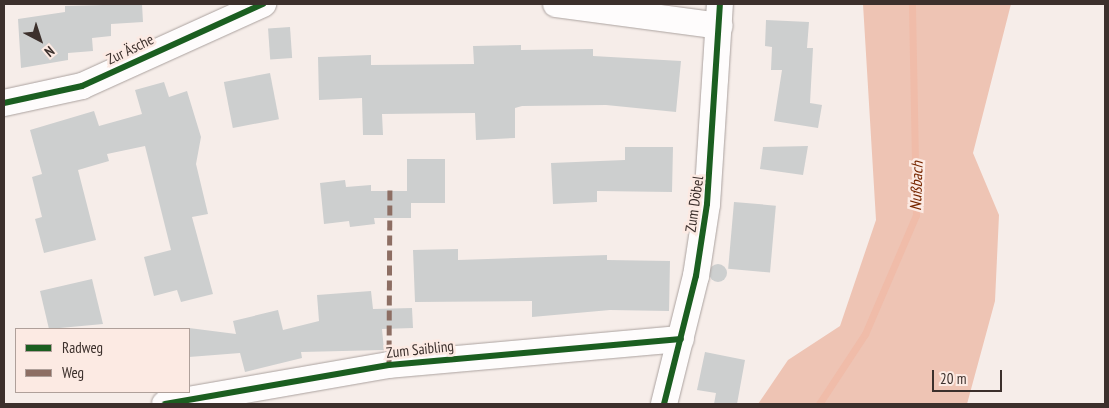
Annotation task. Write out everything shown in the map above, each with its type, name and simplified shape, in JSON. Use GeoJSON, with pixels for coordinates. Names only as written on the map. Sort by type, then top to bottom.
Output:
{"type":"FeatureCollection","features":[{"type":"Feature","properties":{"kind":"street","name":"Zur Äsche"},"geometry":{"type":"LineString","coordinates":[[4,103],[82,86],[263,4]]}},
{"type":"Feature","properties":{"kind":"street"},"geometry":{"type":"LineString","coordinates":[[556,4],[720,15]]}},
{"type":"Feature","properties":{"kind":"street","name":"Zum Döbel"},"geometry":{"type":"LineString","coordinates":[[664,404],[696,276],[711,171],[720,15]]}},
{"type":"Feature","properties":{"kind":"street","name":"Zum Saibling"},"geometry":{"type":"LineString","coordinates":[[165,404],[389,365],[681,339]]}},
{"type":"Feature","properties":{"kind":"shaded area"},"geometry":{"type":"Polygon","coordinates":[[[863,4],[1011,4],[973,153],[999,215],[995,301],[967,404],[758,404],[788,360],[840,326],[876,220],[863,4]]]}},
{"type":"Feature","properties":{"kind":"building"},"geometry":{"type":"Polygon","coordinates":[[[142,4],[143,22],[111,24],[111,36],[92,38],[93,51],[68,53],[68,60],[21,68],[18,19],[65,12],[65,6],[142,4]]]}},
{"type":"Feature","properties":{"kind":"building"},"geometry":{"type":"Polygon","coordinates":[[[766,20],[809,22],[807,48],[813,48],[810,103],[822,105],[818,128],[774,121],[782,70],[771,70],[772,47],[765,46],[766,20]]]}},
{"type":"Feature","properties":{"kind":"building"},"geometry":{"type":"Polygon","coordinates":[[[290,27],[292,58],[270,59],[268,29],[290,27]]]}},
{"type":"Feature","properties":{"kind":"building"},"geometry":{"type":"Polygon","coordinates":[[[521,45],[521,50],[593,49],[593,56],[681,61],[676,112],[606,105],[522,106],[515,108],[515,138],[476,140],[475,113],[382,114],[383,135],[363,135],[362,98],[319,100],[318,57],[371,55],[371,65],[474,64],[473,46],[521,45]]]}},
{"type":"Feature","properties":{"kind":"building"},"geometry":{"type":"Polygon","coordinates":[[[270,73],[279,119],[233,128],[224,82],[270,73]]]}},
{"type":"Feature","properties":{"kind":"building"},"geometry":{"type":"Polygon","coordinates":[[[164,82],[169,97],[187,91],[201,137],[196,164],[208,214],[192,217],[213,294],[181,302],[177,290],[154,296],[144,257],[171,250],[145,146],[107,154],[109,161],[78,170],[96,240],[44,253],[35,219],[42,217],[32,177],[42,174],[30,130],[94,111],[99,126],[142,114],[135,90],[164,82]]]}},
{"type":"Feature","properties":{"kind":"building"},"geometry":{"type":"Polygon","coordinates":[[[808,146],[803,175],[760,169],[763,147],[808,146]]]}},
{"type":"Feature","properties":{"kind":"building"},"geometry":{"type":"Polygon","coordinates":[[[625,147],[673,147],[672,192],[597,191],[597,202],[553,204],[551,163],[625,160],[625,147]]]}},
{"type":"Feature","properties":{"kind":"building"},"geometry":{"type":"Polygon","coordinates":[[[407,159],[445,159],[445,203],[411,203],[411,218],[374,218],[375,224],[350,227],[349,221],[324,224],[320,183],[345,180],[346,187],[371,185],[371,191],[407,191],[407,159]]]}},
{"type":"Feature","properties":{"kind":"building"},"geometry":{"type":"Polygon","coordinates":[[[734,202],[776,206],[770,272],[728,269],[734,202]]]}},
{"type":"Feature","properties":{"kind":"building"},"geometry":{"type":"Polygon","coordinates":[[[458,249],[458,260],[607,255],[607,260],[670,261],[669,311],[610,310],[532,317],[532,301],[415,302],[413,250],[458,249]]]}},
{"type":"Feature","properties":{"kind":"building"},"geometry":{"type":"Polygon","coordinates":[[[718,264],[724,267],[727,273],[724,279],[718,282],[712,279],[709,273],[712,267],[718,264]]]}},
{"type":"Feature","properties":{"kind":"building"},"geometry":{"type":"Polygon","coordinates":[[[92,279],[103,324],[49,328],[40,291],[92,279]]]}},
{"type":"Feature","properties":{"kind":"building"},"geometry":{"type":"Polygon","coordinates":[[[371,291],[373,309],[412,308],[413,328],[382,329],[384,350],[301,352],[302,358],[245,372],[240,353],[190,357],[190,328],[236,334],[233,321],[278,310],[283,330],[319,321],[317,295],[371,291]]]}},
{"type":"Feature","properties":{"kind":"building"},"geometry":{"type":"Polygon","coordinates":[[[705,352],[745,360],[737,404],[714,404],[716,393],[697,390],[705,352]]]}},
{"type":"Feature","properties":{"kind":"waterway","name":"Nußbach"},"geometry":{"type":"LineString","coordinates":[[819,404],[865,334],[916,215],[912,4]]}},
{"type":"Feature","properties":{"kind":"marked path"},"geometry":{"type":"LineString","coordinates":[[389,365],[390,186]]}},
{"type":"Feature","properties":{"kind":"cycle path"},"geometry":{"type":"LineString","coordinates":[[4,103],[82,86],[263,4]]}},
{"type":"Feature","properties":{"kind":"cycle path"},"geometry":{"type":"LineString","coordinates":[[664,404],[696,276],[707,204],[720,4]]}},
{"type":"Feature","properties":{"kind":"cycle path"},"geometry":{"type":"LineString","coordinates":[[165,404],[389,365],[681,339]]}}]}
